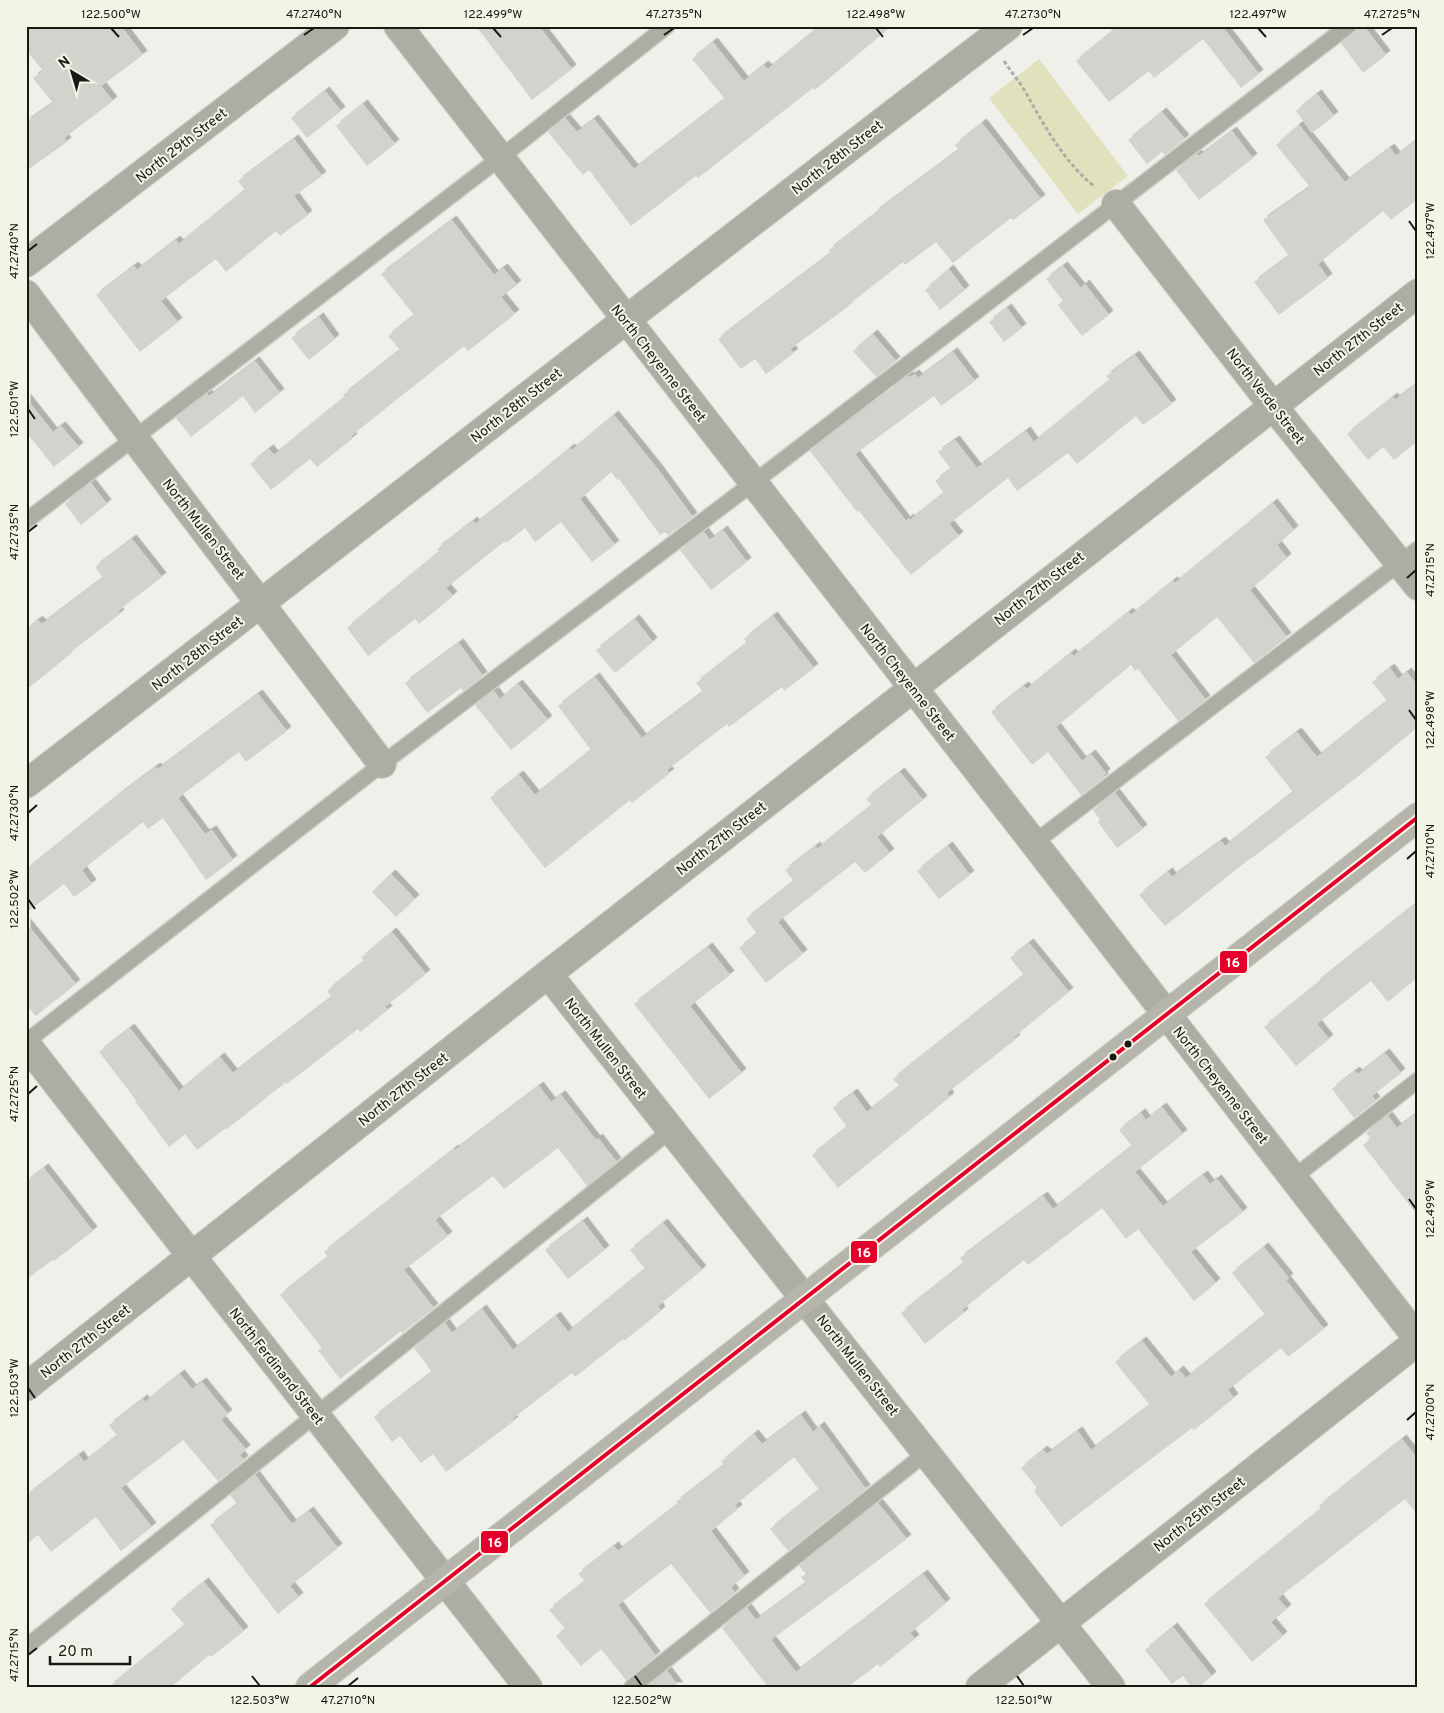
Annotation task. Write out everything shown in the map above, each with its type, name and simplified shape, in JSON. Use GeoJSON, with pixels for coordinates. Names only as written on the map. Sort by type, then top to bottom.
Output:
{"type":"FeatureCollection","features":[{"type":"Feature","properties":{"kind":"street","name":"North 29th Street"},"geometry":{"type":"LineString","coordinates":[[26,263],[335,26]]}},
{"type":"Feature","properties":{"kind":"street","name":"North Cheyenne Street"},"geometry":{"type":"LineString","coordinates":[[398,26],[1418,1340]]}},
{"type":"Feature","properties":{"kind":"street","name":"North 28th Street"},"geometry":{"type":"LineString","coordinates":[[26,784],[262,604],[993,31]]}},
{"type":"Feature","properties":{"kind":"street","name":"North Verde Street"},"geometry":{"type":"LineString","coordinates":[[1116,204],[1273,406],[1409,556],[1418,586]]}},
{"type":"Feature","properties":{"kind":"street","name":"North 27th Street"},"geometry":{"type":"LineString","coordinates":[[26,1387],[548,974],[1418,293]]}},
{"type":"Feature","properties":{"kind":"street","name":"North Mullen Street"},"geometry":{"type":"LineString","coordinates":[[26,294],[382,764]]}},
{"type":"Feature","properties":{"kind":"street"},"geometry":{"type":"LineString","coordinates":[[310,1687],[1418,817]]}},
{"type":"Feature","properties":{"kind":"street","name":"North Mullen Street"},"geometry":{"type":"LineString","coordinates":[[548,974],[1110,1687]]}},
{"type":"Feature","properties":{"kind":"street","name":"North Ferdinand Street"},"geometry":{"type":"LineString","coordinates":[[26,1043],[528,1687]]}},
{"type":"Feature","properties":{"kind":"street","name":"North 25th Street"},"geometry":{"type":"LineString","coordinates":[[980,1687],[1418,1340]]}},
{"type":"Feature","properties":{"kind":"lane"},"geometry":{"type":"LineString","coordinates":[[26,521],[500,158],[667,26]]}},
{"type":"Feature","properties":{"kind":"lane"},"geometry":{"type":"LineString","coordinates":[[26,1043],[382,764],[753,483],[1348,26]]}},
{"type":"Feature","properties":{"kind":"lane"},"geometry":{"type":"LineString","coordinates":[[1034,843],[1409,556]]}},
{"type":"Feature","properties":{"kind":"lane"},"geometry":{"type":"LineString","coordinates":[[1292,1178],[1418,1080]]}},
{"type":"Feature","properties":{"kind":"lane"},"geometry":{"type":"LineString","coordinates":[[26,1648],[671,1130]]}},
{"type":"Feature","properties":{"kind":"lane"},"geometry":{"type":"LineString","coordinates":[[632,1687],[926,1453]]}},
{"type":"Feature","properties":{"kind":"path"},"geometry":{"type":"LineString","coordinates":[[993,31],[1012,75],[1022,86],[1048,133],[1082,176],[1116,204]]}},
{"type":"Feature","properties":{"kind":"green space"},"geometry":{"type":"Polygon","coordinates":[[[1039,59],[1128,176],[1078,214],[989,98],[1039,59]]]}},
{"type":"Feature","properties":{"kind":"building"},"geometry":{"type":"Polygon","coordinates":[[[26,26],[121,26],[143,55],[101,86],[113,101],[64,138],[67,142],[26,171],[26,122],[53,103],[33,78],[43,71],[26,50],[26,26]]]}},
{"type":"Feature","properties":{"kind":"building"},"geometry":{"type":"Polygon","coordinates":[[[476,26],[539,26],[572,69],[532,100],[476,26]]]}},
{"type":"Feature","properties":{"kind":"building"},"geometry":{"type":"Polygon","coordinates":[[[820,26],[892,26],[815,90],[813,88],[698,178],[696,176],[631,226],[589,170],[583,175],[548,132],[565,118],[577,132],[594,119],[634,169],[725,99],[692,59],[713,42],[744,81],[764,65],[768,69],[820,26]]]}},
{"type":"Feature","properties":{"kind":"building"},"geometry":{"type":"Polygon","coordinates":[[[1119,26],[1222,26],[1259,74],[1241,88],[1203,39],[1154,78],[1149,71],[1109,102],[1076,61],[1119,26]]]}},
{"type":"Feature","properties":{"kind":"building"},"geometry":{"type":"Polygon","coordinates":[[[1361,26],[1364,26],[1386,55],[1363,73],[1341,43],[1361,26]]]}},
{"type":"Feature","properties":{"kind":"building"},"geometry":{"type":"Polygon","coordinates":[[[325,91],[341,111],[307,138],[291,118],[325,91]]]}},
{"type":"Feature","properties":{"kind":"building"},"geometry":{"type":"Polygon","coordinates":[[[1317,94],[1334,116],[1312,133],[1296,111],[1317,94]]]}},
{"type":"Feature","properties":{"kind":"building"},"geometry":{"type":"Polygon","coordinates":[[[363,104],[395,144],[367,166],[336,126],[363,104]]]}},
{"type":"Feature","properties":{"kind":"building"},"geometry":{"type":"Polygon","coordinates":[[[1162,112],[1185,139],[1165,155],[1162,152],[1147,164],[1128,140],[1162,112]]]}},
{"type":"Feature","properties":{"kind":"building"},"geometry":{"type":"Polygon","coordinates":[[[982,123],[1041,199],[1013,220],[1011,218],[953,263],[936,242],[905,265],[903,262],[849,306],[790,349],[794,353],[766,374],[755,359],[741,369],[718,339],[831,253],[829,250],[874,213],[959,150],[955,145],[982,123]]]}},
{"type":"Feature","properties":{"kind":"building"},"geometry":{"type":"Polygon","coordinates":[[[1299,125],[1345,182],[1390,148],[1396,156],[1418,139],[1418,199],[1391,220],[1383,211],[1318,264],[1328,278],[1279,315],[1254,282],[1289,256],[1263,220],[1310,187],[1276,145],[1299,125]]]}},
{"type":"Feature","properties":{"kind":"building"},"geometry":{"type":"Polygon","coordinates":[[[1232,131],[1253,158],[1199,200],[1176,170],[1197,154],[1199,156],[1232,131]]]}},
{"type":"Feature","properties":{"kind":"building"},"geometry":{"type":"Polygon","coordinates":[[[294,139],[322,176],[294,196],[308,215],[280,236],[276,231],[226,272],[216,259],[161,301],[178,322],[140,352],[96,295],[134,266],[137,270],[176,240],[179,244],[245,190],[238,181],[294,139]]]}},
{"type":"Feature","properties":{"kind":"building"},"geometry":{"type":"Polygon","coordinates":[[[452,220],[494,275],[503,268],[517,285],[501,297],[515,314],[468,351],[464,346],[351,436],[353,438],[317,467],[310,459],[271,490],[250,464],[269,449],[274,455],[345,397],[343,395],[400,350],[388,336],[414,315],[381,274],[452,220]]]}},
{"type":"Feature","properties":{"kind":"building"},"geometry":{"type":"Polygon","coordinates":[[[1063,266],[1081,288],[1085,284],[1109,315],[1082,336],[1058,305],[1063,301],[1046,279],[1063,266]]]}},
{"type":"Feature","properties":{"kind":"building"},"geometry":{"type":"Polygon","coordinates":[[[949,269],[965,290],[940,310],[925,290],[949,269]]]}},
{"type":"Feature","properties":{"kind":"building"},"geometry":{"type":"Polygon","coordinates":[[[1007,308],[1022,328],[1004,342],[989,322],[1007,308]]]}},
{"type":"Feature","properties":{"kind":"building"},"geometry":{"type":"Polygon","coordinates":[[[319,317],[335,339],[309,360],[291,338],[319,317]]]}},
{"type":"Feature","properties":{"kind":"building"},"geometry":{"type":"Polygon","coordinates":[[[873,334],[896,361],[876,377],[853,351],[873,334]]]}},
{"type":"Feature","properties":{"kind":"building"},"geometry":{"type":"Polygon","coordinates":[[[953,352],[975,381],[941,406],[934,396],[855,454],[906,521],[909,518],[910,520],[944,493],[935,481],[951,469],[938,452],[955,440],[977,468],[1026,431],[1034,442],[1110,380],[1106,376],[1135,355],[1172,404],[1143,425],[1136,416],[1077,464],[1068,453],[1017,491],[1008,478],[949,524],[959,536],[911,575],[859,511],[857,512],[810,451],[908,376],[910,377],[915,374],[918,378],[953,352]]]}},
{"type":"Feature","properties":{"kind":"building"},"geometry":{"type":"Polygon","coordinates":[[[255,361],[280,393],[255,413],[243,396],[191,437],[176,418],[255,361]]]}},
{"type":"Feature","properties":{"kind":"building"},"geometry":{"type":"Polygon","coordinates":[[[1418,383],[1418,441],[1394,460],[1383,447],[1368,460],[1347,434],[1393,397],[1395,400],[1418,383]]]}},
{"type":"Feature","properties":{"kind":"building"},"geometry":{"type":"Polygon","coordinates":[[[26,398],[53,432],[61,426],[79,447],[54,467],[26,432],[26,398]]]}},
{"type":"Feature","properties":{"kind":"building"},"geometry":{"type":"Polygon","coordinates":[[[614,415],[657,468],[693,517],[668,535],[665,532],[660,535],[619,479],[617,480],[611,472],[580,499],[615,545],[592,562],[561,522],[535,542],[525,528],[506,543],[505,541],[446,588],[453,596],[419,624],[415,619],[368,656],[347,628],[439,552],[437,549],[473,521],[475,524],[570,448],[572,450],[614,415]]]}},
{"type":"Feature","properties":{"kind":"building"},"geometry":{"type":"Polygon","coordinates":[[[91,483],[107,504],[81,525],[65,504],[91,483]]]}},
{"type":"Feature","properties":{"kind":"building"},"geometry":{"type":"Polygon","coordinates":[[[1273,503],[1294,530],[1277,545],[1287,558],[1250,590],[1287,637],[1254,663],[1217,617],[1171,655],[1206,700],[1178,721],[1138,669],[1135,671],[1131,665],[1056,727],[1082,761],[1091,754],[1106,773],[1103,776],[1104,778],[1081,795],[1048,752],[1032,765],[991,712],[1024,686],[1027,689],[1071,653],[1074,656],[1129,612],[1131,615],[1173,581],[1175,583],[1273,503]]]}},
{"type":"Feature","properties":{"kind":"building"},"geometry":{"type":"Polygon","coordinates":[[[723,530],[747,562],[711,590],[680,550],[704,532],[710,540],[723,530]]]}},
{"type":"Feature","properties":{"kind":"building"},"geometry":{"type":"Polygon","coordinates":[[[132,539],[162,577],[118,611],[120,614],[26,690],[26,630],[38,620],[42,624],[103,578],[95,567],[132,539]]]}},
{"type":"Feature","properties":{"kind":"building"},"geometry":{"type":"Polygon","coordinates":[[[773,616],[814,668],[784,691],[782,687],[729,727],[727,724],[667,770],[670,773],[632,803],[630,800],[545,868],[490,798],[519,775],[535,795],[591,750],[558,706],[595,677],[642,738],[703,692],[696,683],[747,643],[744,639],[773,616]]]}},
{"type":"Feature","properties":{"kind":"building"},"geometry":{"type":"Polygon","coordinates":[[[635,619],[653,642],[615,673],[596,650],[635,619]]]}},
{"type":"Feature","properties":{"kind":"building"},"geometry":{"type":"Polygon","coordinates":[[[459,643],[483,676],[463,691],[461,688],[427,713],[405,683],[459,643]]]}},
{"type":"Feature","properties":{"kind":"building"},"geometry":{"type":"Polygon","coordinates":[[[1390,668],[1398,679],[1407,672],[1418,686],[1418,727],[1356,778],[1165,926],[1139,895],[1168,872],[1172,877],[1221,841],[1225,846],[1293,792],[1265,757],[1297,732],[1317,757],[1387,701],[1372,682],[1390,668]]]}},
{"type":"Feature","properties":{"kind":"building"},"geometry":{"type":"Polygon","coordinates":[[[518,684],[548,720],[511,750],[475,705],[494,691],[500,699],[518,684]]]}},
{"type":"Feature","properties":{"kind":"building"},"geometry":{"type":"Polygon","coordinates":[[[258,694],[287,731],[246,762],[239,752],[178,798],[205,834],[212,830],[233,860],[206,880],[163,818],[148,829],[143,822],[82,870],[92,884],[74,897],[64,884],[26,913],[26,870],[121,793],[156,767],[158,769],[258,694]]]}},
{"type":"Feature","properties":{"kind":"building"},"geometry":{"type":"Polygon","coordinates":[[[900,772],[923,800],[877,837],[890,853],[865,873],[855,862],[778,922],[803,954],[766,983],[739,948],[757,934],[746,919],[794,881],[785,870],[816,846],[817,849],[872,805],[866,799],[900,772]]]}},
{"type":"Feature","properties":{"kind":"building"},"geometry":{"type":"Polygon","coordinates":[[[1115,793],[1143,829],[1117,848],[1098,822],[1100,820],[1093,810],[1115,793]]]}},
{"type":"Feature","properties":{"kind":"building"},"geometry":{"type":"Polygon","coordinates":[[[948,846],[970,875],[939,899],[917,871],[948,846]]]}},
{"type":"Feature","properties":{"kind":"building"},"geometry":{"type":"Polygon","coordinates":[[[391,874],[415,899],[396,917],[372,892],[391,874]]]}},
{"type":"Feature","properties":{"kind":"building"},"geometry":{"type":"Polygon","coordinates":[[[1418,902],[1418,977],[1388,1002],[1371,981],[1317,1024],[1329,1039],[1296,1066],[1264,1027],[1418,902]]]}},
{"type":"Feature","properties":{"kind":"building"},"geometry":{"type":"Polygon","coordinates":[[[26,923],[76,984],[36,1016],[26,1005],[26,923]]]}},
{"type":"Feature","properties":{"kind":"building"},"geometry":{"type":"Polygon","coordinates":[[[392,932],[426,974],[385,1007],[388,1010],[360,1032],[358,1029],[197,1150],[185,1134],[169,1147],[99,1052],[130,1028],[179,1091],[220,1057],[233,1073],[332,997],[327,991],[364,961],[361,958],[392,932]]]}},
{"type":"Feature","properties":{"kind":"building"},"geometry":{"type":"Polygon","coordinates":[[[1029,943],[1069,992],[1014,1037],[1016,1039],[947,1093],[950,1097],[838,1188],[812,1155],[847,1127],[833,1108],[853,1093],[867,1112],[900,1086],[893,1079],[1024,975],[1010,958],[1029,943]]]}},
{"type":"Feature","properties":{"kind":"building"},"geometry":{"type":"Polygon","coordinates":[[[708,947],[730,975],[690,1006],[742,1073],[709,1099],[634,1004],[708,947]]]}},
{"type":"Feature","properties":{"kind":"building"},"geometry":{"type":"Polygon","coordinates":[[[1385,1053],[1401,1073],[1372,1096],[1376,1101],[1354,1118],[1332,1089],[1355,1071],[1358,1074],[1385,1053]]]}},
{"type":"Feature","properties":{"kind":"building"},"geometry":{"type":"Polygon","coordinates":[[[539,1086],[551,1102],[561,1095],[596,1140],[598,1138],[617,1162],[587,1186],[558,1148],[504,1189],[493,1176],[435,1220],[448,1236],[404,1270],[434,1308],[402,1333],[401,1331],[340,1379],[318,1350],[322,1348],[280,1295],[328,1257],[324,1252],[454,1149],[539,1086]]]}},
{"type":"Feature","properties":{"kind":"building"},"geometry":{"type":"Polygon","coordinates":[[[1162,1107],[1183,1134],[1135,1172],[1163,1206],[1203,1175],[1210,1184],[1217,1179],[1243,1212],[1191,1252],[1216,1283],[1194,1301],[1138,1229],[1126,1239],[1102,1208],[1028,1265],[1024,1260],[962,1310],[964,1313],[925,1344],[901,1313],[964,1263],[960,1258],[1043,1196],[1053,1209],[1132,1146],[1119,1130],[1141,1113],[1146,1120],[1162,1107]]]}},
{"type":"Feature","properties":{"kind":"building"},"geometry":{"type":"Polygon","coordinates":[[[1418,1112],[1418,1216],[1363,1145],[1371,1139],[1366,1133],[1388,1116],[1397,1128],[1418,1112]]]}},
{"type":"Feature","properties":{"kind":"building"},"geometry":{"type":"Polygon","coordinates":[[[44,1168],[93,1231],[26,1280],[26,1182],[44,1168]]]}},
{"type":"Feature","properties":{"kind":"building"},"geometry":{"type":"Polygon","coordinates":[[[583,1221],[605,1250],[568,1279],[545,1250],[583,1221]]]}},
{"type":"Feature","properties":{"kind":"building"},"geometry":{"type":"Polygon","coordinates":[[[663,1223],[702,1270],[658,1306],[661,1311],[624,1341],[623,1339],[575,1377],[572,1373],[512,1419],[514,1421],[446,1472],[433,1454],[421,1463],[400,1436],[392,1442],[374,1417],[432,1372],[414,1348],[445,1323],[452,1333],[482,1309],[513,1350],[556,1316],[568,1332],[645,1269],[630,1250],[663,1223]]]}},
{"type":"Feature","properties":{"kind":"building"},"geometry":{"type":"Polygon","coordinates":[[[1264,1247],[1289,1278],[1286,1280],[1324,1329],[1288,1357],[1281,1348],[1228,1390],[1234,1398],[1194,1430],[1192,1428],[1061,1527],[1034,1491],[1037,1488],[1021,1468],[1043,1450],[1047,1454],[1078,1431],[1091,1450],[1150,1405],[1115,1362],[1142,1341],[1171,1377],[1179,1370],[1186,1378],[1265,1315],[1232,1273],[1264,1247]]]}},
{"type":"Feature","properties":{"kind":"building"},"geometry":{"type":"Polygon","coordinates":[[[180,1374],[192,1389],[202,1382],[228,1414],[221,1420],[246,1449],[240,1455],[244,1460],[218,1481],[183,1440],[121,1488],[152,1527],[121,1551],[96,1517],[51,1552],[38,1535],[26,1545],[26,1496],[79,1455],[84,1462],[117,1436],[109,1425],[143,1399],[145,1402],[180,1374]]]}},
{"type":"Feature","properties":{"kind":"building"},"geometry":{"type":"Polygon","coordinates":[[[801,1415],[813,1432],[820,1426],[866,1489],[788,1551],[770,1529],[819,1490],[794,1457],[735,1505],[738,1509],[711,1531],[745,1576],[731,1587],[735,1593],[710,1613],[671,1564],[618,1605],[656,1656],[626,1680],[601,1649],[581,1666],[556,1636],[565,1628],[549,1610],[585,1581],[578,1574],[614,1546],[618,1551],[678,1504],[676,1502],[724,1465],[721,1462],[754,1434],[762,1444],[801,1415]]]}},
{"type":"Feature","properties":{"kind":"building"},"geometry":{"type":"Polygon","coordinates":[[[1402,1439],[1418,1459],[1418,1515],[1405,1499],[1278,1598],[1287,1609],[1271,1622],[1283,1636],[1252,1662],[1204,1604],[1321,1509],[1319,1506],[1402,1439]]]}},
{"type":"Feature","properties":{"kind":"building"},"geometry":{"type":"Polygon","coordinates":[[[255,1475],[292,1524],[309,1511],[338,1548],[290,1586],[299,1597],[278,1614],[210,1525],[237,1504],[230,1495],[255,1475]]]}},
{"type":"Feature","properties":{"kind":"building"},"geometry":{"type":"Polygon","coordinates":[[[878,1503],[907,1539],[771,1640],[796,1672],[923,1574],[946,1603],[910,1633],[915,1639],[880,1667],[878,1664],[848,1687],[768,1687],[722,1628],[747,1608],[756,1620],[806,1583],[801,1577],[806,1574],[799,1566],[878,1503]]]}},
{"type":"Feature","properties":{"kind":"building"},"geometry":{"type":"Polygon","coordinates":[[[204,1582],[244,1631],[211,1657],[209,1655],[171,1687],[109,1687],[185,1625],[171,1609],[204,1582]]]}},
{"type":"Feature","properties":{"kind":"building"},"geometry":{"type":"Polygon","coordinates":[[[1173,1627],[1212,1676],[1199,1687],[1191,1687],[1183,1676],[1172,1684],[1145,1650],[1173,1627]]]}},
{"type":"Feature","properties":{"kind":"building"},"geometry":{"type":"Polygon","coordinates":[[[667,1671],[679,1687],[647,1687],[667,1671]]]}},
{"type":"Feature","properties":{"kind":"transit line","name":"16"},"geometry":{"type":"LineString","coordinates":[[310,1687],[1418,817]]}}]}
